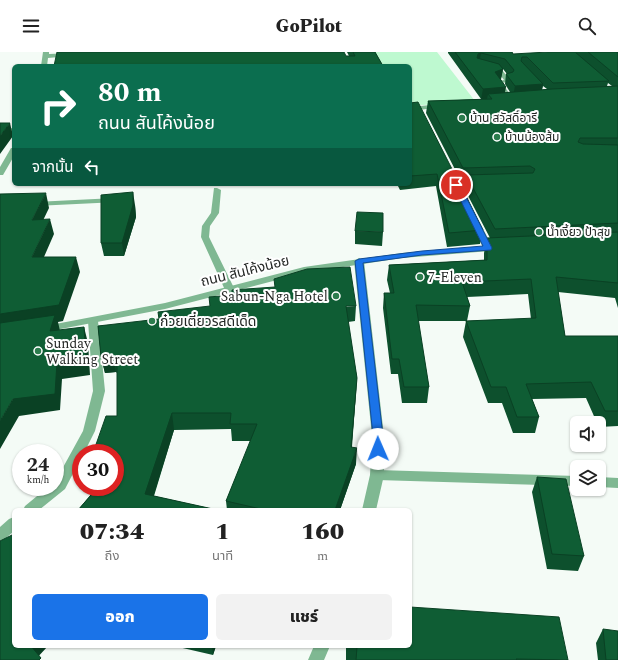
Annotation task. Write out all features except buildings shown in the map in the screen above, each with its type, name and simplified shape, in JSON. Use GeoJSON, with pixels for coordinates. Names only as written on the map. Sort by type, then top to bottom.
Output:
{"type":"FeatureCollection","features":[{"type":"Feature","properties":{"kind":"street"},"geometry":{"type":"LineString","coordinates":[[44,64],[46,54],[93,52]]}},
{"type":"Feature","properties":{"kind":"street"},"geometry":{"type":"LineString","coordinates":[[486,68],[500,71],[508,81],[498,82],[511,100]]}},
{"type":"Feature","properties":{"kind":"street"},"geometry":{"type":"LineString","coordinates":[[500,101],[519,99]]}},
{"type":"Feature","properties":{"kind":"street"},"geometry":{"type":"LineString","coordinates":[[417,111],[449,106]]}},
{"type":"Feature","properties":{"kind":"street"},"geometry":{"type":"LineString","coordinates":[[0,131],[12,130]]}},
{"type":"Feature","properties":{"kind":"street"},"geometry":{"type":"LineString","coordinates":[[0,173],[12,153]]}},
{"type":"Feature","properties":{"kind":"street"},"geometry":{"type":"LineString","coordinates":[[457,185],[488,184]]}},
{"type":"Feature","properties":{"kind":"street"},"geometry":{"type":"LineString","coordinates":[[217,190],[215,213],[206,226],[205,237],[230,290]]}},
{"type":"Feature","properties":{"kind":"street"},"geometry":{"type":"LineString","coordinates":[[28,204],[124,200]]}},
{"type":"Feature","properties":{"kind":"street"},"geometry":{"type":"LineString","coordinates":[[470,213],[488,248]]}},
{"type":"Feature","properties":{"kind":"street","name":"ถนน สันโค้งน้อย"},"geometry":{"type":"LineString","coordinates":[[39,330],[93,322],[230,290],[303,271],[359,261],[422,253],[512,247]]}},
{"type":"Feature","properties":{"kind":"street"},"geometry":{"type":"LineString","coordinates":[[359,261],[378,436],[377,475],[369,508]]}},
{"type":"Feature","properties":{"kind":"street"},"geometry":{"type":"LineString","coordinates":[[32,508],[60,486],[89,430],[99,391],[93,322]]}},
{"type":"Feature","properties":{"kind":"street"},"geometry":{"type":"LineString","coordinates":[[377,475],[570,482]]}},
{"type":"Feature","properties":{"kind":"street"},"geometry":{"type":"LineString","coordinates":[[606,482],[618,483]]}},
{"type":"Feature","properties":{"kind":"street"},"geometry":{"type":"LineString","coordinates":[[0,535],[12,525]]}},
{"type":"Feature","properties":{"kind":"street"},"geometry":{"type":"LineString","coordinates":[[316,660],[321,648]]}},
{"type":"Feature","properties":{"kind":"green space"},"geometry":{"type":"Polygon","coordinates":[[[350,52],[437,52],[475,101],[412,106],[412,64],[356,64],[350,52]]]}},
{"type":"Feature","properties":{"kind":"place","name":"บ้าน สวัสดิ์อารี"},"geometry":{"type":"Point","coordinates":[462,118]}},
{"type":"Feature","properties":{"kind":"place","name":"บ้านน้องส้ม"},"geometry":{"type":"Point","coordinates":[497,137]}},
{"type":"Feature","properties":{"kind":"place","name":"น้ำเงี้ยว ป้าสุข"},"geometry":{"type":"Point","coordinates":[539,232]}},
{"type":"Feature","properties":{"kind":"place","name":"7-Eleven"},"geometry":{"type":"Point","coordinates":[420,277]}},
{"type":"Feature","properties":{"kind":"place","name":"Sabun-Nga Hotel"},"geometry":{"type":"Point","coordinates":[336,296]}},
{"type":"Feature","properties":{"kind":"place","name":"ก๋วยเตี๋ยวรสดีเด็ด"},"geometry":{"type":"Point","coordinates":[152,321]}},
{"type":"Feature","properties":{"kind":"place","name":"Sunday Walking Street"},"geometry":{"type":"Point","coordinates":[38,351]}},
{"type":"Feature","properties":{"kind":"route"},"geometry":{"type":"LineString","coordinates":[[378,449],[378,436],[359,261],[422,253],[488,248],[456,185]]}}]}
